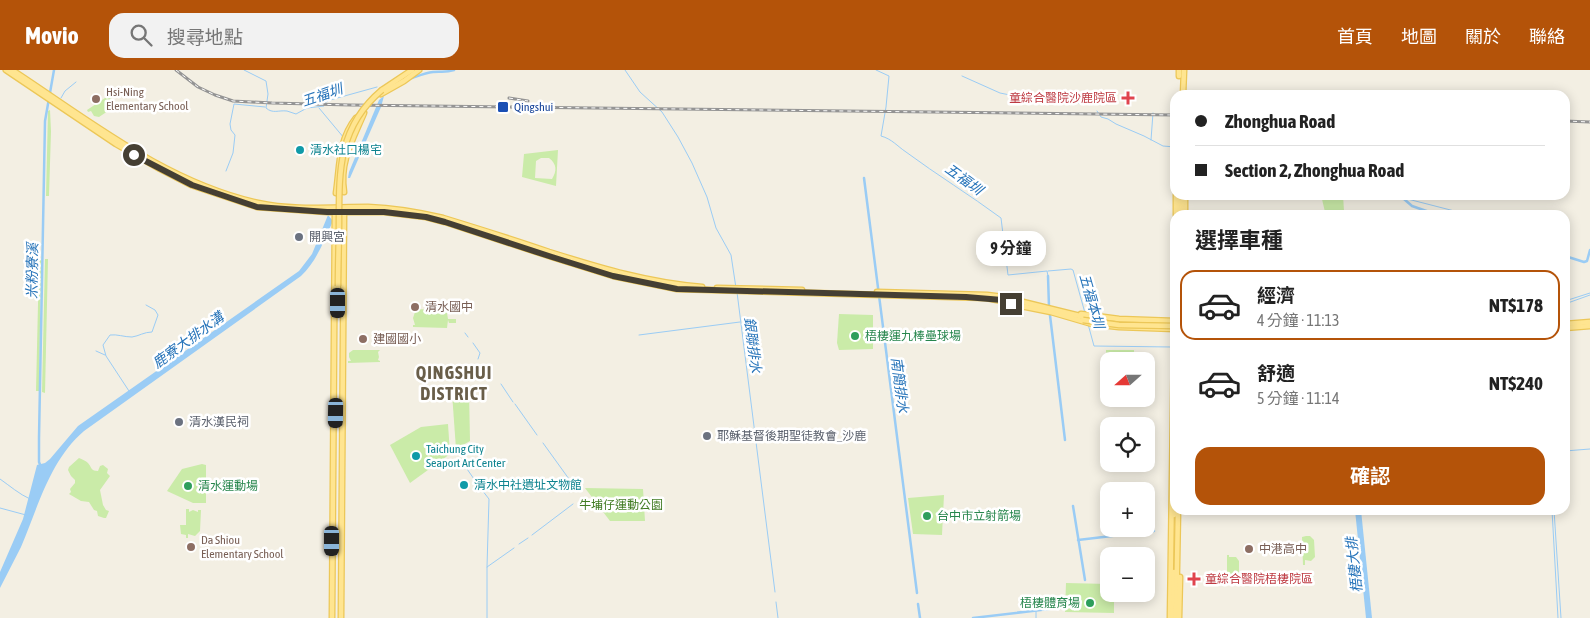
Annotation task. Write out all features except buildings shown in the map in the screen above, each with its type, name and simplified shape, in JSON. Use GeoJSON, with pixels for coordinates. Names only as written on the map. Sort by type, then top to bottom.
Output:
{"type":"FeatureCollection","features":[{"type":"Feature","properties":{"kind":"main road"},"geometry":{"type":"LineString","coordinates":[[6,70],[132,149],[193,182],[259,203],[335,210]]}},
{"type":"Feature","properties":{"kind":"main road"},"geometry":{"type":"LineString","coordinates":[[12,70],[47,95],[53,102],[124,149],[157,168],[192,185],[257,207],[335,210],[394,209],[443,218],[586,264],[646,280],[679,285],[738,290],[987,295],[1003,297],[1083,318],[1170,325]]}},
{"type":"Feature","properties":{"kind":"main road"},"geometry":{"type":"LineString","coordinates":[[339,618],[339,190],[341,161],[348,135],[363,112],[391,82],[411,70]]}},
{"type":"Feature","properties":{"kind":"main road"},"geometry":{"type":"LineString","coordinates":[[382,92],[404,81],[418,70]]}},
{"type":"Feature","properties":{"kind":"main road"},"geometry":{"type":"LineString","coordinates":[[1179,76],[1183,70]]}},
{"type":"Feature","properties":{"kind":"main road"},"geometry":{"type":"LineString","coordinates":[[1183,70],[1186,76]]}},
{"type":"Feature","properties":{"kind":"main road"},"geometry":{"type":"LineString","coordinates":[[1182,90],[1183,70]]}},
{"type":"Feature","properties":{"kind":"main road"},"geometry":{"type":"LineString","coordinates":[[336,193],[339,161],[343,144],[350,126],[360,112],[363,112]]}},
{"type":"Feature","properties":{"kind":"main road"},"geometry":{"type":"LineString","coordinates":[[344,192],[345,159],[363,112]]}},
{"type":"Feature","properties":{"kind":"main road"},"geometry":{"type":"LineString","coordinates":[[339,618],[342,163],[350,138],[363,112]]}},
{"type":"Feature","properties":{"kind":"main road"},"geometry":{"type":"LineString","coordinates":[[335,463],[339,287],[342,276],[344,209]]}},
{"type":"Feature","properties":{"kind":"main road"},"geometry":{"type":"LineString","coordinates":[[333,618],[335,210]]}},
{"type":"Feature","properties":{"kind":"main road"},"geometry":{"type":"LineString","coordinates":[[336,278],[339,287]]}},
{"type":"Feature","properties":{"kind":"main road"},"geometry":{"type":"LineString","coordinates":[[1074,316],[1083,322],[1109,326],[1170,325]]}},
{"type":"Feature","properties":{"kind":"main road"},"geometry":{"type":"LineString","coordinates":[[1074,316],[1170,324]]}},
{"type":"Feature","properties":{"kind":"main road"},"geometry":{"type":"LineString","coordinates":[[1570,324],[1590,322]]}},
{"type":"Feature","properties":{"kind":"main road"},"geometry":{"type":"LineString","coordinates":[[1570,328],[1590,326]]}},
{"type":"Feature","properties":{"kind":"main road"},"geometry":{"type":"LineString","coordinates":[[1175,515],[1175,618]]}},
{"type":"Feature","properties":{"kind":"main road"},"geometry":{"type":"LineString","coordinates":[[1175,515],[1175,618]]}},
{"type":"Feature","properties":{"kind":"main road"},"geometry":{"type":"LineString","coordinates":[[1175,618],[1179,515]]}},
{"type":"Feature","properties":{"kind":"green space"},"geometry":{"type":"Polygon","coordinates":[[[111,94],[112,96],[110,97],[114,104],[111,109],[99,117],[94,116],[91,111],[88,112],[87,110],[111,94]]]}},
{"type":"Feature","properties":{"kind":"green space"},"geometry":{"type":"Polygon","coordinates":[[[50,110],[49,196],[46,196],[48,111],[50,110]]]}},
{"type":"Feature","properties":{"kind":"green space"},"geometry":{"type":"Polygon","coordinates":[[[558,150],[556,186],[522,177],[524,154],[558,150]],[[541,158],[536,161],[535,178],[552,179],[555,168],[554,163],[549,158],[541,158]]]}},
{"type":"Feature","properties":{"kind":"green space"},"geometry":{"type":"Polygon","coordinates":[[[1322,200],[1343,200],[1344,210],[1325,210],[1322,200]]]}},
{"type":"Feature","properties":{"kind":"green space"},"geometry":{"type":"Polygon","coordinates":[[[45,259],[48,259],[45,393],[42,392],[45,259]]]}},
{"type":"Feature","properties":{"kind":"green space"},"geometry":{"type":"Polygon","coordinates":[[[39,260],[41,260],[39,391],[36,391],[39,260]]]}},
{"type":"Feature","properties":{"kind":"green space"},"geometry":{"type":"Polygon","coordinates":[[[413,309],[444,310],[447,313],[448,319],[456,319],[456,323],[449,323],[448,320],[447,328],[413,327],[415,325],[413,318],[415,312],[413,312],[413,309]]]}},
{"type":"Feature","properties":{"kind":"green space","name":"梧棲運九棒壘球場"},"geometry":{"type":"Polygon","coordinates":[[[839,314],[873,315],[873,349],[839,350],[837,343],[839,314]]]}},
{"type":"Feature","properties":{"kind":"green space"},"geometry":{"type":"Polygon","coordinates":[[[353,350],[380,350],[378,352],[378,360],[380,362],[348,363],[348,361],[351,361],[349,353],[353,350]]]}},
{"type":"Feature","properties":{"kind":"green space"},"geometry":{"type":"Polygon","coordinates":[[[1106,350],[1134,350],[1134,352],[1106,352],[1106,350]]]}},
{"type":"Feature","properties":{"kind":"green space"},"geometry":{"type":"Polygon","coordinates":[[[469,391],[470,441],[456,449],[452,393],[469,391]]]}},
{"type":"Feature","properties":{"kind":"green space"},"geometry":{"type":"Polygon","coordinates":[[[448,424],[450,454],[410,483],[390,445],[421,427],[448,424]]]}},
{"type":"Feature","properties":{"kind":"green space"},"geometry":{"type":"Polygon","coordinates":[[[79,458],[87,462],[94,470],[98,471],[100,466],[103,465],[108,469],[107,473],[110,476],[100,490],[103,505],[109,511],[106,518],[98,516],[97,511],[94,510],[89,502],[81,501],[69,494],[75,480],[68,470],[79,458]]]}},
{"type":"Feature","properties":{"kind":"green space","name":"清水運動場"},"geometry":{"type":"Polygon","coordinates":[[[202,464],[206,465],[206,503],[193,503],[167,491],[182,469],[202,464]]]}},
{"type":"Feature","properties":{"kind":"green space","name":"牛埔仔運動公園"},"geometry":{"type":"Polygon","coordinates":[[[585,488],[643,489],[645,521],[610,521],[585,488]]]}},
{"type":"Feature","properties":{"kind":"green space","name":"台中市立射箭場"},"geometry":{"type":"Polygon","coordinates":[[[944,495],[942,535],[913,534],[908,498],[944,495]]]}},
{"type":"Feature","properties":{"kind":"green space"},"geometry":{"type":"Polygon","coordinates":[[[186,509],[189,509],[189,512],[201,510],[200,531],[195,536],[188,534],[188,538],[186,538],[186,535],[181,534],[180,525],[186,525],[186,509]]]}},
{"type":"Feature","properties":{"kind":"green space"},"geometry":{"type":"Polygon","coordinates":[[[1310,536],[1314,540],[1315,557],[1311,561],[1305,560],[1305,565],[1303,565],[1302,537],[1310,536]]]}},
{"type":"Feature","properties":{"kind":"green space"},"geometry":{"type":"Polygon","coordinates":[[[1227,555],[1229,557],[1236,557],[1239,561],[1239,578],[1234,582],[1229,581],[1229,583],[1227,583],[1227,555]]]}},
{"type":"Feature","properties":{"kind":"green space","name":"梧棲體育場"},"geometry":{"type":"Polygon","coordinates":[[[1066,583],[1100,584],[1100,602],[1114,602],[1114,613],[1065,612],[1066,583]]]}},
{"type":"Feature","properties":{"kind":"water"},"geometry":{"type":"Polygon","coordinates":[[[384,96],[350,178],[348,178],[379,100],[384,96]]]}},
{"type":"Feature","properties":{"kind":"water"},"geometry":{"type":"Polygon","coordinates":[[[328,215],[333,221],[316,257],[301,276],[84,431],[72,443],[62,456],[46,485],[21,547],[0,588],[0,572],[23,519],[37,465],[45,463],[50,459],[78,426],[299,271],[312,254],[328,215]]]}},
{"type":"Feature","properties":{"kind":"water"},"geometry":{"type":"Polygon","coordinates":[[[1356,515],[1362,515],[1372,618],[1366,618],[1356,515]]]}},
{"type":"Feature","properties":{"kind":"waterway","name":"米粉寮溪"},"geometry":{"type":"LineString","coordinates":[[41,467],[39,462],[39,438],[45,121],[54,70]]}},
{"type":"Feature","properties":{"kind":"waterway","name":"五福圳"},"geometry":{"type":"LineString","coordinates":[[244,70],[266,81],[268,94],[266,108],[273,111],[287,111],[296,114],[307,108],[324,106],[324,103],[330,100],[377,87]]}},
{"type":"Feature","properties":{"kind":"waterway","name":"鹿寮大排水溝"},"geometry":{"type":"LineString","coordinates":[[412,78],[430,72],[454,70]]}},
{"type":"Feature","properties":{"kind":"waterway","name":"銀聯排水"},"geometry":{"type":"LineString","coordinates":[[625,70],[640,92],[662,112],[692,163],[707,197],[716,228],[731,255],[736,288]]}},
{"type":"Feature","properties":{"kind":"waterway","name":"五福圳"},"geometry":{"type":"LineString","coordinates":[[876,70],[889,76],[881,136],[891,141],[1001,218],[1008,275],[1047,271],[1048,276]]}},
{"type":"Feature","properties":{"kind":"waterway"},"geometry":{"type":"LineString","coordinates":[[962,76],[1000,93],[1030,99],[1065,99],[1082,104]]}},
{"type":"Feature","properties":{"kind":"waterway"},"geometry":{"type":"LineString","coordinates":[[61,98],[65,91],[76,82]]}},
{"type":"Feature","properties":{"kind":"waterway"},"geometry":{"type":"LineString","coordinates":[[226,171],[233,153],[235,135],[231,130],[230,124],[234,104],[265,107]]}},
{"type":"Feature","properties":{"kind":"waterway"},"geometry":{"type":"LineString","coordinates":[[319,108],[344,138]]}},
{"type":"Feature","properties":{"kind":"waterway"},"geometry":{"type":"LineString","coordinates":[[1097,111],[1101,117],[1163,146],[1170,147]]}},
{"type":"Feature","properties":{"kind":"waterway"},"geometry":{"type":"LineString","coordinates":[[1151,140],[1153,113]]}},
{"type":"Feature","properties":{"kind":"waterway"},"geometry":{"type":"LineString","coordinates":[[352,146],[361,154]]}},
{"type":"Feature","properties":{"kind":"waterway","name":"南簡排水"},"geometry":{"type":"LineString","coordinates":[[864,178],[917,593]]}},
{"type":"Feature","properties":{"kind":"waterway"},"geometry":{"type":"LineString","coordinates":[[1405,200],[1412,206],[1424,210]]}},
{"type":"Feature","properties":{"kind":"waterway"},"geometry":{"type":"LineString","coordinates":[[1412,200],[1450,210]]}},
{"type":"Feature","properties":{"kind":"waterway"},"geometry":{"type":"LineString","coordinates":[[1570,258],[1584,262],[1587,261],[1590,250]]}},
{"type":"Feature","properties":{"kind":"waterway","name":"五福本圳"},"geometry":{"type":"LineString","coordinates":[[1048,271],[1073,270],[1085,313]]}},
{"type":"Feature","properties":{"kind":"waterway"},"geometry":{"type":"LineString","coordinates":[[1048,276],[1049,307],[1065,440]]}},
{"type":"Feature","properties":{"kind":"waterway","name":"銀聯排水"},"geometry":{"type":"LineString","coordinates":[[737,292],[775,592]]}},
{"type":"Feature","properties":{"kind":"waterway"},"geometry":{"type":"LineString","coordinates":[[1570,299],[1590,293]]}},
{"type":"Feature","properties":{"kind":"waterway"},"geometry":{"type":"LineString","coordinates":[[1570,302],[1590,295]]}},
{"type":"Feature","properties":{"kind":"waterway"},"geometry":{"type":"LineString","coordinates":[[129,391],[106,356],[103,345],[110,335],[132,337],[152,332],[158,315],[155,310],[146,305]]}},
{"type":"Feature","properties":{"kind":"waterway"},"geometry":{"type":"LineString","coordinates":[[639,335],[740,322]]}},
{"type":"Feature","properties":{"kind":"waterway","name":"五福本圳"},"geometry":{"type":"LineString","coordinates":[[1088,324],[1094,346],[1170,347]]}},
{"type":"Feature","properties":{"kind":"waterway"},"geometry":{"type":"LineString","coordinates":[[465,333],[468,337]]}},
{"type":"Feature","properties":{"kind":"waterway"},"geometry":{"type":"LineString","coordinates":[[473,343],[480,353],[478,359]]}},
{"type":"Feature","properties":{"kind":"waterway"},"geometry":{"type":"LineString","coordinates":[[96,351],[105,355]]}},
{"type":"Feature","properties":{"kind":"waterway"},"geometry":{"type":"LineString","coordinates":[[501,384],[513,402]]}},
{"type":"Feature","properties":{"kind":"waterway"},"geometry":{"type":"LineString","coordinates":[[515,404],[537,435]]}},
{"type":"Feature","properties":{"kind":"waterway"},"geometry":{"type":"LineString","coordinates":[[543,443],[569,479]]}},
{"type":"Feature","properties":{"kind":"waterway"},"geometry":{"type":"LineString","coordinates":[[1570,451],[1590,449]]}},
{"type":"Feature","properties":{"kind":"waterway"},"geometry":{"type":"LineString","coordinates":[[460,459],[474,479]]}},
{"type":"Feature","properties":{"kind":"waterway"},"geometry":{"type":"LineString","coordinates":[[0,479],[30,499]]}},
{"type":"Feature","properties":{"kind":"waterway"},"geometry":{"type":"LineString","coordinates":[[475,481],[489,499],[487,567]]}},
{"type":"Feature","properties":{"kind":"waterway"},"geometry":{"type":"LineString","coordinates":[[532,535],[573,504]]}},
{"type":"Feature","properties":{"kind":"waterway"},"geometry":{"type":"LineString","coordinates":[[1073,506],[1085,580]]}},
{"type":"Feature","properties":{"kind":"waterway"},"geometry":{"type":"LineString","coordinates":[[0,508],[26,515]]}},
{"type":"Feature","properties":{"kind":"waterway"},"geometry":{"type":"LineString","coordinates":[[1552,515],[1558,618]]}},
{"type":"Feature","properties":{"kind":"waterway"},"geometry":{"type":"LineString","coordinates":[[1554,515],[1561,618]]}},
{"type":"Feature","properties":{"kind":"waterway"},"geometry":{"type":"LineString","coordinates":[[1078,540],[1103,537]]}},
{"type":"Feature","properties":{"kind":"waterway"},"geometry":{"type":"LineString","coordinates":[[519,544],[528,538]]}},
{"type":"Feature","properties":{"kind":"waterway"},"geometry":{"type":"LineString","coordinates":[[487,618],[487,567],[514,548]]}},
{"type":"Feature","properties":{"kind":"waterway","name":"銀聯排水"},"geometry":{"type":"LineString","coordinates":[[776,602],[778,618]]}},
{"type":"Feature","properties":{"kind":"waterway","name":"南簡排水"},"geometry":{"type":"LineString","coordinates":[[918,604],[920,618]]}},
{"type":"Feature","properties":{"kind":"waterway"},"geometry":{"type":"LineString","coordinates":[[973,618],[1057,608]]}},
{"type":"Feature","properties":{"kind":"waterway"},"geometry":{"type":"LineString","coordinates":[[1036,611],[1036,618]]}},
{"type":"Feature","properties":{"kind":"railway"},"geometry":{"type":"LineString","coordinates":[[176,70],[198,87],[215,95],[233,101],[272,103],[1170,115]]}},
{"type":"Feature","properties":{"kind":"railway"},"geometry":{"type":"LineString","coordinates":[[509,98],[528,101]]}},
{"type":"Feature","properties":{"kind":"railway"},"geometry":{"type":"LineString","coordinates":[[1570,121],[1590,122]]}},
{"type":"Feature","properties":{"kind":"place","name":"童綜合醫院沙鹿院區"},"geometry":{"type":"Point","coordinates":[1128,98]}},
{"type":"Feature","properties":{"kind":"place","name":"Hsi-Ning Elementary School"},"geometry":{"type":"Point","coordinates":[96,99]}},
{"type":"Feature","properties":{"kind":"place","name":"Qingshui"},"geometry":{"type":"Point","coordinates":[503,107]}},
{"type":"Feature","properties":{"kind":"place","name":"清水社口楊宅"},"geometry":{"type":"Point","coordinates":[300,150]}},
{"type":"Feature","properties":{"kind":"place","name":"開興宮"},"geometry":{"type":"Point","coordinates":[299,237]}},
{"type":"Feature","properties":{"kind":"place","name":"清水國中"},"geometry":{"type":"Point","coordinates":[415,307]}},
{"type":"Feature","properties":{"kind":"place","name":"梧棲運九棒壘球場"},"geometry":{"type":"Point","coordinates":[855,336]}},
{"type":"Feature","properties":{"kind":"place","name":"建國國小"},"geometry":{"type":"Point","coordinates":[363,339]}},
{"type":"Feature","properties":{"kind":"place","name":"清水漢民祠"},"geometry":{"type":"Point","coordinates":[179,422]}},
{"type":"Feature","properties":{"kind":"place","name":"耶穌基督後期聖徒教會_沙鹿"},"geometry":{"type":"Point","coordinates":[707,436]}},
{"type":"Feature","properties":{"kind":"place","name":"Taichung City Seaport Art Center"},"geometry":{"type":"Point","coordinates":[416,456]}},
{"type":"Feature","properties":{"kind":"place","name":"清水中社遺址文物館"},"geometry":{"type":"Point","coordinates":[464,485]}},
{"type":"Feature","properties":{"kind":"place","name":"清水運動場"},"geometry":{"type":"Point","coordinates":[188,486]}},
{"type":"Feature","properties":{"kind":"place","name":"台中市立射箭場"},"geometry":{"type":"Point","coordinates":[927,516]}},
{"type":"Feature","properties":{"kind":"place","name":"Da Shiou Elementary School"},"geometry":{"type":"Point","coordinates":[191,547]}},
{"type":"Feature","properties":{"kind":"place","name":"中港高中"},"geometry":{"type":"Point","coordinates":[1249,549]}},
{"type":"Feature","properties":{"kind":"place","name":"童綜合醫院梧棲院區"},"geometry":{"type":"Point","coordinates":[1194,579]}},
{"type":"Feature","properties":{"kind":"place","name":"梧棲體育場"},"geometry":{"type":"Point","coordinates":[1090,603]}},
{"type":"Feature","properties":{"kind":"district","name":"QINGSHUI DISTRICT"},"geometry":{"type":"Point","coordinates":[454,382]}},
{"type":"Feature","properties":{"kind":"route"},"geometry":{"type":"LineString","coordinates":[[134,155],[192,185],[257,207],[327,212],[394,212],[426,217],[613,276],[677,289],[966,297],[1002,300],[1011,304]]}},
{"type":"Feature","properties":{"kind":"water label","name":"梧棲大排"},"geometry":{"type":"Point","coordinates":[1354,565]}}]}
